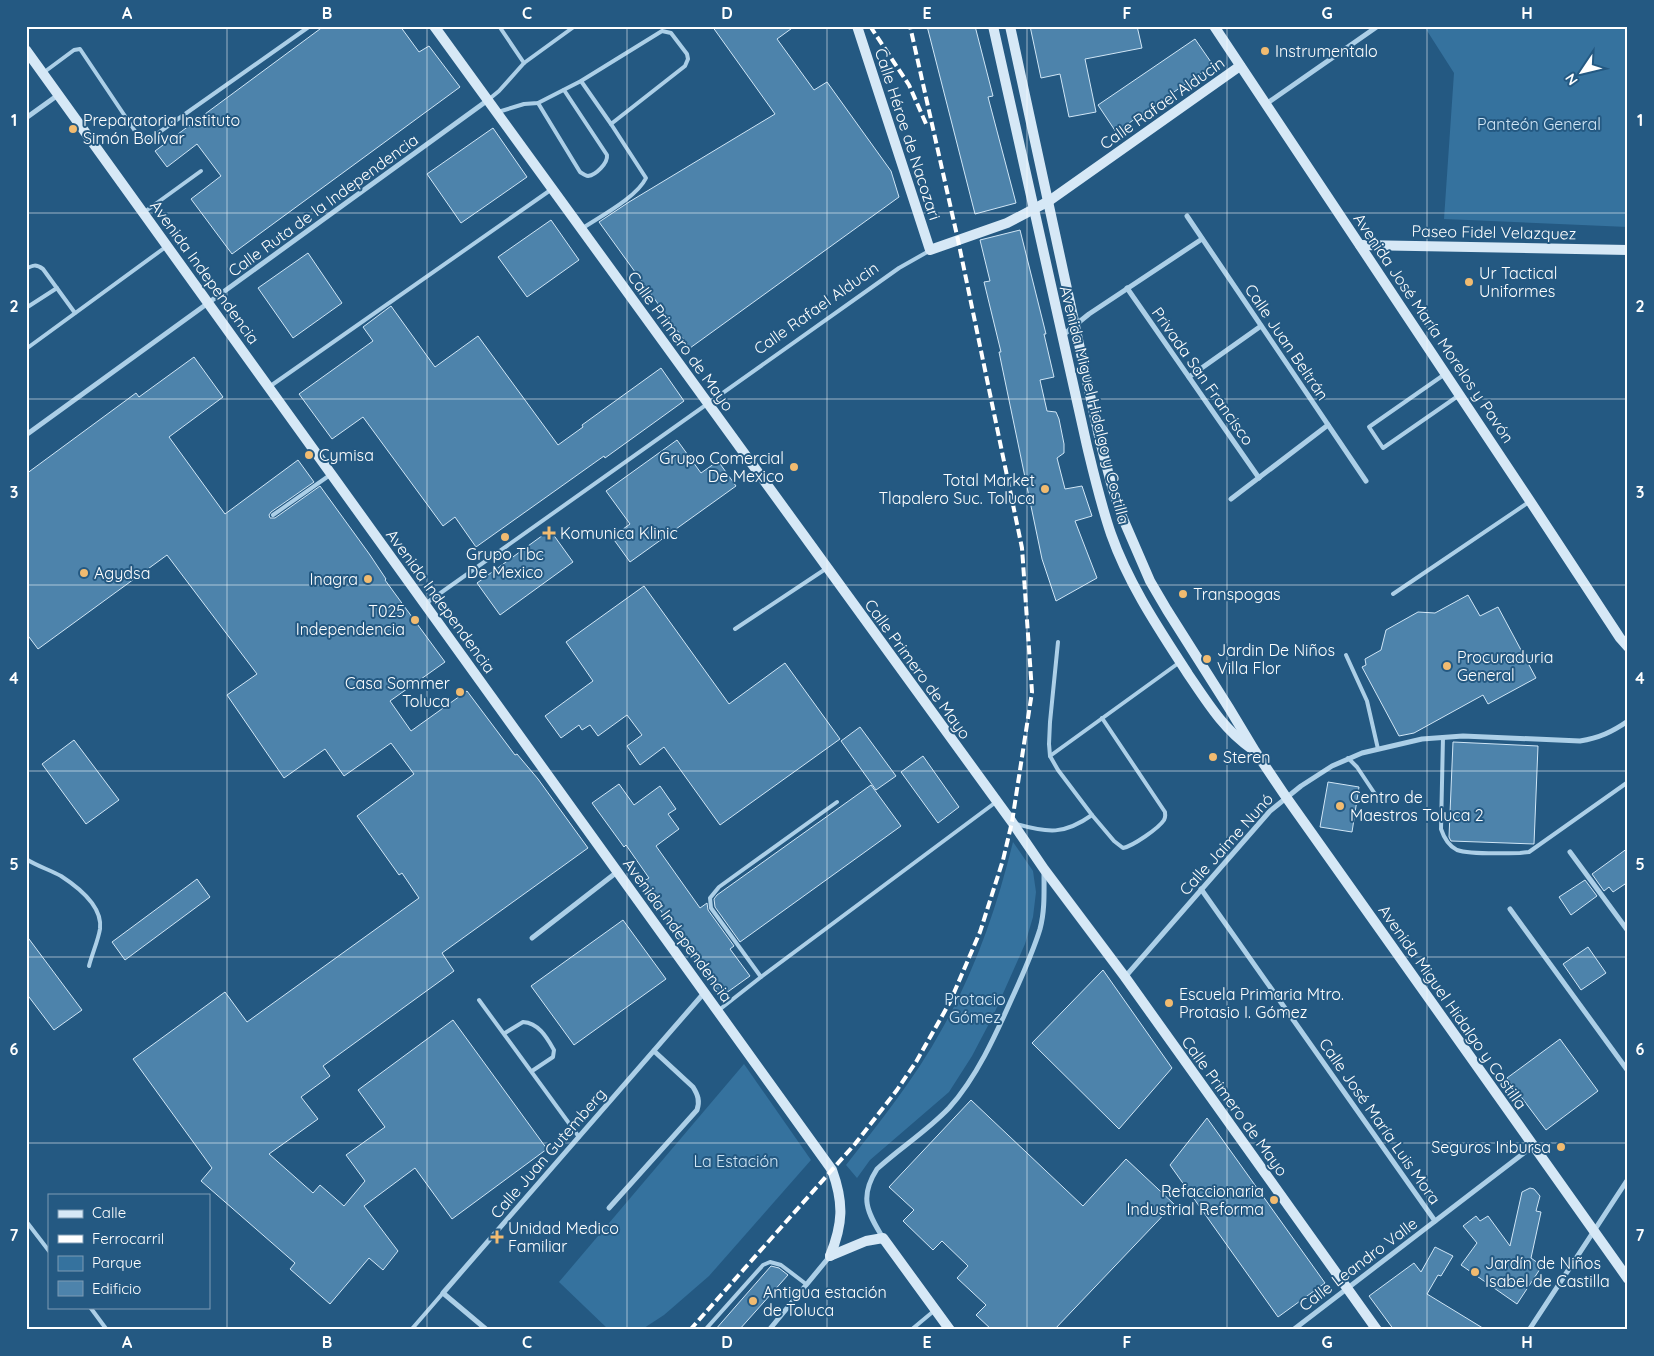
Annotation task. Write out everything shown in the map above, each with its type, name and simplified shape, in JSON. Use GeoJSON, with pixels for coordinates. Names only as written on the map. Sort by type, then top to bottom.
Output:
{"type":"FeatureCollection","features":[{"type":"Feature","properties":{"kind":"main road","name":"Calle Primero de Mayo"},"geometry":{"type":"LineString","coordinates":[[434,26],[1012,822],[1044,869],[1125,977],[1377,1330]]}},
{"type":"Feature","properties":{"kind":"main road","name":"Calle Héroe de Nacozari"},"geometry":{"type":"LineString","coordinates":[[858,26],[930,250]]}},
{"type":"Feature","properties":{"kind":"main road","name":"Avenida Miguel Hidalgo y Costilla"},"geometry":{"type":"LineString","coordinates":[[993,26],[1061,336],[1099,497],[1112,535],[1139,595],[1158,629],[1223,724],[1237,739],[1255,751]]}},
{"type":"Feature","properties":{"kind":"main road","name":"Avenida Miguel Hidalgo y Costilla"},"geometry":{"type":"LineString","coordinates":[[1010,26],[1111,483],[1121,514],[1150,581],[1255,751],[1286,797],[1628,1279]]}},
{"type":"Feature","properties":{"kind":"main road","name":"Avenida José María Morelos y Pavón"},"geometry":{"type":"LineString","coordinates":[[1214,26],[1628,647]]}},
{"type":"Feature","properties":{"kind":"main road","name":"Avenida Independencia"},"geometry":{"type":"LineString","coordinates":[[26,50],[832,1170],[840,1198],[841,1220],[838,1236],[830,1256]]}},
{"type":"Feature","properties":{"kind":"main road","name":"Calle Rafael Alducin"},"geometry":{"type":"LineString","coordinates":[[930,250],[1007,223],[1034,210],[1240,66]]}},
{"type":"Feature","properties":{"kind":"main road"},"geometry":{"type":"LineString","coordinates":[[1012,114],[1029,110]]}},
{"type":"Feature","properties":{"kind":"main road","name":"Paseo Fidel Velazquez"},"geometry":{"type":"LineString","coordinates":[[1360,245],[1628,250]]}},
{"type":"Feature","properties":{"kind":"main road"},"geometry":{"type":"LineString","coordinates":[[830,1256],[866,1242],[883,1238],[950,1330]]}},
{"type":"Feature","properties":{"kind":"street"},"geometry":{"type":"LineString","coordinates":[[1266,104],[1378,26]]}},
{"type":"Feature","properties":{"kind":"street"},"geometry":{"type":"LineString","coordinates":[[26,118],[59,95]]}},
{"type":"Feature","properties":{"kind":"street","name":"Calle Ruta de la Independencia"},"geometry":{"type":"LineString","coordinates":[[26,435],[488,100]]}},
{"type":"Feature","properties":{"kind":"street","name":"Calle Juan Beltrán"},"geometry":{"type":"LineString","coordinates":[[1186,216],[1366,481]]}},
{"type":"Feature","properties":{"kind":"street"},"geometry":{"type":"LineString","coordinates":[[1061,336],[1089,314],[1202,239]]}},
{"type":"Feature","properties":{"kind":"street","name":"Privada San Francisco"},"geometry":{"type":"LineString","coordinates":[[1128,288],[1259,478]]}},
{"type":"Feature","properties":{"kind":"street"},"geometry":{"type":"LineString","coordinates":[[1189,377],[1261,326]]}},
{"type":"Feature","properties":{"kind":"street"},"geometry":{"type":"LineString","coordinates":[[1231,499],[1328,425]]}},
{"type":"Feature","properties":{"kind":"street","name":"Calle Jaime Nunó"},"geometry":{"type":"LineString","coordinates":[[1125,977],[1252,830],[1286,797],[1316,776],[1348,758],[1378,748],[1443,736],[1580,741],[1594,739],[1607,734],[1628,721]]}},
{"type":"Feature","properties":{"kind":"street"},"geometry":{"type":"LineString","coordinates":[[1570,852],[1628,931]]}},
{"type":"Feature","properties":{"kind":"street"},"geometry":{"type":"LineString","coordinates":[[883,1238],[868,1210],[866,1196],[869,1180],[876,1169],[949,1107],[979,1064],[1003,1018],[1029,959],[1040,927],[1044,900],[1044,869]]}},
{"type":"Feature","properties":{"kind":"street"},"geometry":{"type":"LineString","coordinates":[[532,938],[618,872]]}},
{"type":"Feature","properties":{"kind":"street","name":"Calle José María Luis Mora"},"geometry":{"type":"LineString","coordinates":[[1201,889],[1435,1221]]}},
{"type":"Feature","properties":{"kind":"street"},"geometry":{"type":"LineString","coordinates":[[1510,909],[1628,1071]]}},
{"type":"Feature","properties":{"kind":"street","name":"Calle Juan Gutemberg"},"geometry":{"type":"LineString","coordinates":[[443,1294],[704,993]]}},
{"type":"Feature","properties":{"kind":"street"},"geometry":{"type":"LineString","coordinates":[[609,1208],[697,1110],[698,1094],[694,1088],[654,1051]]}},
{"type":"Feature","properties":{"kind":"street","name":"Calle Leandro Valle"},"geometry":{"type":"LineString","coordinates":[[1292,1330],[1533,1146]]}},
{"type":"Feature","properties":{"kind":"street"},"geometry":{"type":"LineString","coordinates":[[1530,1330],[1628,1180]]}},
{"type":"Feature","properties":{"kind":"street"},"geometry":{"type":"LineString","coordinates":[[768,1330],[830,1256]]}},
{"type":"Feature","properties":{"kind":"street"},"geometry":{"type":"LineString","coordinates":[[443,1294],[487,1330]]}},
{"type":"Feature","properties":{"kind":"lane"},"geometry":{"type":"LineString","coordinates":[[43,73],[74,50],[80,49],[138,134],[144,138],[151,138],[310,26]]}},
{"type":"Feature","properties":{"kind":"lane"},"geometry":{"type":"LineString","coordinates":[[499,26],[524,63]]}},
{"type":"Feature","properties":{"kind":"lane"},"geometry":{"type":"LineString","coordinates":[[488,100],[524,63],[575,26]]}},
{"type":"Feature","properties":{"kind":"lane"},"geometry":{"type":"LineString","coordinates":[[497,112],[524,104],[538,103],[581,81],[662,32],[671,33],[687,54],[688,63],[611,124]]}},
{"type":"Feature","properties":{"kind":"lane"},"geometry":{"type":"LineString","coordinates":[[581,81],[646,178],[643,186],[635,193],[581,229]]}},
{"type":"Feature","properties":{"kind":"lane"},"geometry":{"type":"LineString","coordinates":[[538,103],[580,172],[585,176],[589,176],[605,165],[608,155],[564,90]]}},
{"type":"Feature","properties":{"kind":"lane"},"geometry":{"type":"LineString","coordinates":[[143,213],[200,172]]}},
{"type":"Feature","properties":{"kind":"lane"},"geometry":{"type":"LineString","coordinates":[[269,387],[552,189]]}},
{"type":"Feature","properties":{"kind":"lane"},"geometry":{"type":"LineString","coordinates":[[26,348],[167,246]]}},
{"type":"Feature","properties":{"kind":"lane","name":"Calle Rafael Alducin"},"geometry":{"type":"LineString","coordinates":[[425,604],[899,268],[930,250]]}},
{"type":"Feature","properties":{"kind":"lane"},"geometry":{"type":"LineString","coordinates":[[1628,250],[1628,288]]}},
{"type":"Feature","properties":{"kind":"lane"},"geometry":{"type":"LineString","coordinates":[[26,269],[38,265],[47,274],[75,313]]}},
{"type":"Feature","properties":{"kind":"lane"},"geometry":{"type":"LineString","coordinates":[[26,308],[57,288]]}},
{"type":"Feature","properties":{"kind":"lane"},"geometry":{"type":"LineString","coordinates":[[1446,374],[1369,427],[1383,448],[1460,394]]}},
{"type":"Feature","properties":{"kind":"lane"},"geometry":{"type":"LineString","coordinates":[[273,515],[332,473]]}},
{"type":"Feature","properties":{"kind":"lane"},"geometry":{"type":"LineString","coordinates":[[1394,594],[1530,501]]}},
{"type":"Feature","properties":{"kind":"lane"},"geometry":{"type":"LineString","coordinates":[[735,629],[827,568]]}},
{"type":"Feature","properties":{"kind":"lane"},"geometry":{"type":"LineString","coordinates":[[1058,642],[1048,744],[1050,756],[1062,776],[1092,815],[1114,841],[1123,848],[1140,839],[1166,817],[1162,806],[1102,718]]}},
{"type":"Feature","properties":{"kind":"lane"},"geometry":{"type":"LineString","coordinates":[[1346,655],[1368,701],[1378,748]]}},
{"type":"Feature","properties":{"kind":"lane"},"geometry":{"type":"LineString","coordinates":[[1050,756],[1181,662]]}},
{"type":"Feature","properties":{"kind":"lane"},"geometry":{"type":"LineString","coordinates":[[1443,736],[1441,829],[1452,847],[1465,852],[1529,852],[1628,782]]}},
{"type":"Feature","properties":{"kind":"lane"},"geometry":{"type":"LineString","coordinates":[[1348,758],[1377,797]]}},
{"type":"Feature","properties":{"kind":"lane"},"geometry":{"type":"LineString","coordinates":[[761,977],[710,908],[710,898],[719,887],[837,802]]}},
{"type":"Feature","properties":{"kind":"lane"},"geometry":{"type":"LineString","coordinates":[[718,1011],[996,802]]}},
{"type":"Feature","properties":{"kind":"lane"},"geometry":{"type":"LineString","coordinates":[[1012,822],[1037,830],[1058,830],[1072,828],[1092,815]]}},
{"type":"Feature","properties":{"kind":"lane"},"geometry":{"type":"LineString","coordinates":[[26,859],[60,876],[86,895],[94,906],[99,917],[100,928],[89,966]]}},
{"type":"Feature","properties":{"kind":"lane"},"geometry":{"type":"LineString","coordinates":[[479,1000],[579,1136]]}},
{"type":"Feature","properties":{"kind":"lane"},"geometry":{"type":"LineString","coordinates":[[505,1033],[523,1022],[532,1023],[540,1030],[554,1050],[554,1054],[553,1057],[532,1071]]}},
{"type":"Feature","properties":{"kind":"lane"},"geometry":{"type":"LineString","coordinates":[[26,1221],[48,1250]]}},
{"type":"Feature","properties":{"kind":"lane"},"geometry":{"type":"LineString","coordinates":[[705,1330],[763,1265],[770,1262],[780,1265],[806,1284]]}},
{"type":"Feature","properties":{"kind":"lane","name":"Calle Juan Gutemberg"},"geometry":{"type":"LineString","coordinates":[[411,1330],[443,1294]]}},
{"type":"Feature","properties":{"kind":"lane"},"geometry":{"type":"LineString","coordinates":[[91,1308],[107,1330]]}},
{"type":"Feature","properties":{"kind":"lane"},"geometry":{"type":"LineString","coordinates":[[911,1330],[935,1310]]}},
{"type":"Feature","properties":{"kind":"green space","name":"Panteón General"},"geometry":{"type":"Polygon","coordinates":[[[1424,26],[1628,26],[1628,227],[1444,219],[1454,73],[1424,26]]]}},
{"type":"Feature","properties":{"kind":"green space","name":"Protacio Gómez"},"geometry":{"type":"Polygon","coordinates":[[[1013,842],[1033,871],[1036,892],[1033,917],[1025,944],[993,1016],[972,1056],[949,1092],[870,1160],[857,1178],[846,1165],[909,1082],[932,1047],[965,984],[984,938],[1013,842]]]}},
{"type":"Feature","properties":{"kind":"green space","name":"La Estación"},"geometry":{"type":"Polygon","coordinates":[[[744,1064],[811,1160],[709,1276],[664,1315],[641,1330],[609,1330],[559,1282],[744,1064]]]}},
{"type":"Feature","properties":{"kind":"building"},"geometry":{"type":"Polygon","coordinates":[[[324,26],[400,26],[419,52],[429,46],[460,87],[232,254],[191,199],[221,176],[197,144],[167,167],[155,151],[324,26]]]}},
{"type":"Feature","properties":{"kind":"building"},"geometry":{"type":"Polygon","coordinates":[[[712,26],[795,26],[777,39],[814,90],[827,82],[891,171],[899,197],[690,348],[599,222],[775,114],[712,26]]]}},
{"type":"Feature","properties":{"kind":"building"},"geometry":{"type":"Polygon","coordinates":[[[927,26],[975,26],[993,96],[988,97],[1016,203],[975,214],[927,26]]]}},
{"type":"Feature","properties":{"kind":"building"},"geometry":{"type":"Polygon","coordinates":[[[1030,26],[1137,26],[1142,48],[1085,59],[1096,112],[1069,117],[1060,74],[1041,78],[1030,26]]]}},
{"type":"Feature","properties":{"kind":"building"},"geometry":{"type":"Polygon","coordinates":[[[1195,39],[1213,65],[1116,132],[1098,105],[1195,39]]]}},
{"type":"Feature","properties":{"kind":"building"},"geometry":{"type":"Polygon","coordinates":[[[493,128],[527,177],[461,223],[427,174],[493,128]]]}},
{"type":"Feature","properties":{"kind":"building"},"geometry":{"type":"Polygon","coordinates":[[[551,220],[579,260],[527,297],[498,257],[551,220]]]}},
{"type":"Feature","properties":{"kind":"building"},"geometry":{"type":"Polygon","coordinates":[[[1020,230],[1046,334],[1044,334],[1054,377],[1040,380],[1047,411],[1056,412],[1059,419],[1064,453],[1057,458],[1065,489],[1082,486],[1092,516],[1075,521],[1097,578],[1056,601],[1042,559],[999,352],[1001,352],[984,282],[990,281],[980,240],[1020,230]]]}},
{"type":"Feature","properties":{"kind":"building"},"geometry":{"type":"Polygon","coordinates":[[[308,253],[342,303],[293,338],[258,288],[308,253]]]}},
{"type":"Feature","properties":{"kind":"building"},"geometry":{"type":"Polygon","coordinates":[[[391,306],[435,367],[478,336],[558,445],[583,427],[582,425],[661,368],[684,401],[476,547],[455,517],[443,526],[363,417],[332,439],[299,394],[373,341],[363,327],[391,306]]]}},
{"type":"Feature","properties":{"kind":"building"},"geometry":{"type":"Polygon","coordinates":[[[194,357],[223,397],[169,437],[225,514],[298,460],[314,482],[271,512],[270,518],[275,518],[320,486],[445,662],[390,701],[411,731],[467,691],[515,755],[517,754],[538,779],[588,848],[442,953],[454,971],[323,1066],[330,1076],[301,1097],[318,1119],[269,1154],[313,1193],[320,1185],[344,1206],[365,1181],[346,1155],[385,1127],[358,1090],[453,1020],[547,1149],[452,1219],[415,1168],[364,1206],[398,1251],[383,1270],[369,1258],[330,1304],[290,1269],[295,1263],[201,1181],[212,1168],[133,1059],[225,992],[247,1022],[419,898],[402,873],[399,875],[357,816],[414,774],[391,743],[344,776],[325,749],[284,778],[227,695],[257,674],[167,555],[38,649],[26,633],[26,474],[136,393],[139,397],[194,357]]]}},
{"type":"Feature","properties":{"kind":"building"},"geometry":{"type":"Polygon","coordinates":[[[677,440],[701,473],[718,461],[736,486],[630,562],[612,537],[630,524],[606,491],[677,440]]]}},
{"type":"Feature","properties":{"kind":"building"},"geometry":{"type":"Polygon","coordinates":[[[550,530],[573,562],[500,615],[477,583],[550,530]]]}},
{"type":"Feature","properties":{"kind":"building"},"geometry":{"type":"Polygon","coordinates":[[[644,586],[729,704],[785,663],[840,739],[720,825],[664,747],[640,765],[627,746],[642,735],[627,715],[598,736],[590,725],[582,730],[579,725],[561,738],[545,716],[593,681],[566,642],[644,586]]]}},
{"type":"Feature","properties":{"kind":"building","name":"Procuraduria General"},"geometry":{"type":"Polygon","coordinates":[[[1468,595],[1480,616],[1498,607],[1536,678],[1488,704],[1483,695],[1414,733],[1399,736],[1362,667],[1366,665],[1365,659],[1381,650],[1386,630],[1418,612],[1435,613],[1468,595]]]}},
{"type":"Feature","properties":{"kind":"building"},"geometry":{"type":"Polygon","coordinates":[[[860,727],[896,776],[876,790],[841,741],[860,727]]]}},
{"type":"Feature","properties":{"kind":"building"},"geometry":{"type":"Polygon","coordinates":[[[74,740],[119,800],[86,824],[42,764],[74,740]]]}},
{"type":"Feature","properties":{"kind":"building"},"geometry":{"type":"Polygon","coordinates":[[[1453,742],[1538,746],[1534,844],[1451,841],[1449,837],[1453,742]]]}},
{"type":"Feature","properties":{"kind":"building"},"geometry":{"type":"Polygon","coordinates":[[[923,756],[959,807],[938,823],[901,772],[923,756]]]}},
{"type":"Feature","properties":{"kind":"building","name":"Centro de Maestros Toluca 2"},"geometry":{"type":"Polygon","coordinates":[[[1328,782],[1359,787],[1352,832],[1320,827],[1328,782]]]}},
{"type":"Feature","properties":{"kind":"building"},"geometry":{"type":"Polygon","coordinates":[[[619,784],[634,805],[660,786],[676,809],[668,814],[679,829],[656,846],[700,908],[707,903],[708,910],[734,946],[730,949],[750,976],[722,996],[641,883],[649,878],[626,845],[624,847],[592,803],[619,784]]]}},
{"type":"Feature","properties":{"kind":"building"},"geometry":{"type":"Polygon","coordinates":[[[871,785],[901,826],[740,942],[715,907],[714,899],[717,895],[871,785]]]}},
{"type":"Feature","properties":{"kind":"building"},"geometry":{"type":"Polygon","coordinates":[[[1628,848],[1628,882],[1613,892],[1609,887],[1604,891],[1592,874],[1628,848]]]}},
{"type":"Feature","properties":{"kind":"building"},"geometry":{"type":"Polygon","coordinates":[[[197,879],[210,897],[125,960],[112,942],[197,879]]]}},
{"type":"Feature","properties":{"kind":"building"},"geometry":{"type":"Polygon","coordinates":[[[1585,880],[1597,896],[1571,915],[1559,897],[1585,880]]]}},
{"type":"Feature","properties":{"kind":"building"},"geometry":{"type":"Polygon","coordinates":[[[623,920],[666,979],[574,1045],[531,986],[623,920]]]}},
{"type":"Feature","properties":{"kind":"building"},"geometry":{"type":"Polygon","coordinates":[[[26,935],[82,1010],[54,1030],[26,993],[26,935]]]}},
{"type":"Feature","properties":{"kind":"building"},"geometry":{"type":"Polygon","coordinates":[[[1588,947],[1606,973],[1581,990],[1563,964],[1588,947]]]}},
{"type":"Feature","properties":{"kind":"building"},"geometry":{"type":"Polygon","coordinates":[[[1103,970],[1172,1068],[1119,1129],[1032,1043],[1103,970]]]}},
{"type":"Feature","properties":{"kind":"building"},"geometry":{"type":"Polygon","coordinates":[[[1560,1039],[1598,1091],[1546,1130],[1507,1078],[1560,1039]]]}},
{"type":"Feature","properties":{"kind":"building"},"geometry":{"type":"Polygon","coordinates":[[[971,1100],[1083,1206],[1126,1159],[1174,1204],[1054,1330],[992,1330],[976,1315],[986,1305],[957,1278],[968,1266],[942,1241],[933,1250],[903,1221],[914,1210],[889,1187],[971,1100]]]}},
{"type":"Feature","properties":{"kind":"building"},"geometry":{"type":"Polygon","coordinates":[[[1207,1118],[1325,1283],[1278,1317],[1170,1165],[1207,1118]]]}},
{"type":"Feature","properties":{"kind":"building"},"geometry":{"type":"Polygon","coordinates":[[[1530,1188],[1534,1189],[1540,1196],[1536,1211],[1541,1212],[1531,1258],[1542,1266],[1517,1304],[1461,1265],[1477,1243],[1463,1226],[1476,1216],[1480,1221],[1488,1216],[1510,1246],[1522,1192],[1530,1188]]]}},
{"type":"Feature","properties":{"kind":"building"},"geometry":{"type":"Polygon","coordinates":[[[1435,1247],[1453,1256],[1441,1276],[1438,1275],[1427,1294],[1486,1330],[1394,1330],[1369,1296],[1414,1263],[1421,1272],[1435,1247]]]}},
{"type":"Feature","properties":{"kind":"building","name":"Antigua estación de Toluca"},"geometry":{"type":"Polygon","coordinates":[[[771,1266],[779,1268],[788,1275],[739,1330],[715,1330],[771,1266]]]}},
{"type":"Feature","properties":{"kind":"railway"},"geometry":{"type":"LineString","coordinates":[[870,26],[909,85],[927,126]]}},
{"type":"Feature","properties":{"kind":"railway"},"geometry":{"type":"LineString","coordinates":[[690,1330],[855,1144],[916,1062],[950,1002],[980,932],[1003,860],[1012,822],[1032,692],[1022,548],[958,240],[910,26]]}},
{"type":"Feature","properties":{"kind":"place","name":"Instrumentalo"},"geometry":{"type":"Point","coordinates":[1265,51]}},
{"type":"Feature","properties":{"kind":"place","name":"Preparatoria Instituto Simón Bolívar"},"geometry":{"type":"Point","coordinates":[73,129]}},
{"type":"Feature","properties":{"kind":"place","name":"Ur Tactical Uniformes"},"geometry":{"type":"Point","coordinates":[1469,282]}},
{"type":"Feature","properties":{"kind":"place","name":"Cymisa"},"geometry":{"type":"Point","coordinates":[309,455]}},
{"type":"Feature","properties":{"kind":"place","name":"Grupo Comercial De Mexico"},"geometry":{"type":"Point","coordinates":[794,467]}},
{"type":"Feature","properties":{"kind":"place","name":"Total Market Tlapalero Suc. Toluca"},"geometry":{"type":"Point","coordinates":[1045,489]}},
{"type":"Feature","properties":{"kind":"place","name":"Komunica Klinic"},"geometry":{"type":"Point","coordinates":[549,533]}},
{"type":"Feature","properties":{"kind":"place","name":"Grupo Tbc De Mexico"},"geometry":{"type":"Point","coordinates":[505,537]}},
{"type":"Feature","properties":{"kind":"place","name":"Agydsa"},"geometry":{"type":"Point","coordinates":[84,573]}},
{"type":"Feature","properties":{"kind":"place","name":"Inagra"},"geometry":{"type":"Point","coordinates":[368,579]}},
{"type":"Feature","properties":{"kind":"place","name":"Transpogas"},"geometry":{"type":"Point","coordinates":[1183,594]}},
{"type":"Feature","properties":{"kind":"place","name":"T025 Independencia"},"geometry":{"type":"Point","coordinates":[415,620]}},
{"type":"Feature","properties":{"kind":"place","name":"Jardin De Niños Villa Flor"},"geometry":{"type":"Point","coordinates":[1207,659]}},
{"type":"Feature","properties":{"kind":"place","name":"Procuraduria General"},"geometry":{"type":"Point","coordinates":[1447,666]}},
{"type":"Feature","properties":{"kind":"place","name":"Casa Sommer Toluca"},"geometry":{"type":"Point","coordinates":[460,692]}},
{"type":"Feature","properties":{"kind":"place","name":"Steren"},"geometry":{"type":"Point","coordinates":[1213,757]}},
{"type":"Feature","properties":{"kind":"place","name":"Centro de Maestros Toluca 2"},"geometry":{"type":"Point","coordinates":[1340,806]}},
{"type":"Feature","properties":{"kind":"place","name":"Escuela Primaria Mtro. Protasio I. Gómez"},"geometry":{"type":"Point","coordinates":[1169,1003]}},
{"type":"Feature","properties":{"kind":"place","name":"Seguros Inbursa"},"geometry":{"type":"Point","coordinates":[1561,1147]}},
{"type":"Feature","properties":{"kind":"place","name":"Refaccionaria Industrial Reforma"},"geometry":{"type":"Point","coordinates":[1274,1200]}},
{"type":"Feature","properties":{"kind":"place","name":"Unidad Medico Familiar"},"geometry":{"type":"Point","coordinates":[497,1237]}},
{"type":"Feature","properties":{"kind":"place","name":"Jardín de Niños Isabel de Castilla"},"geometry":{"type":"Point","coordinates":[1475,1272]}},
{"type":"Feature","properties":{"kind":"place","name":"Antigua estación de Toluca"},"geometry":{"type":"Point","coordinates":[753,1301]}}]}
